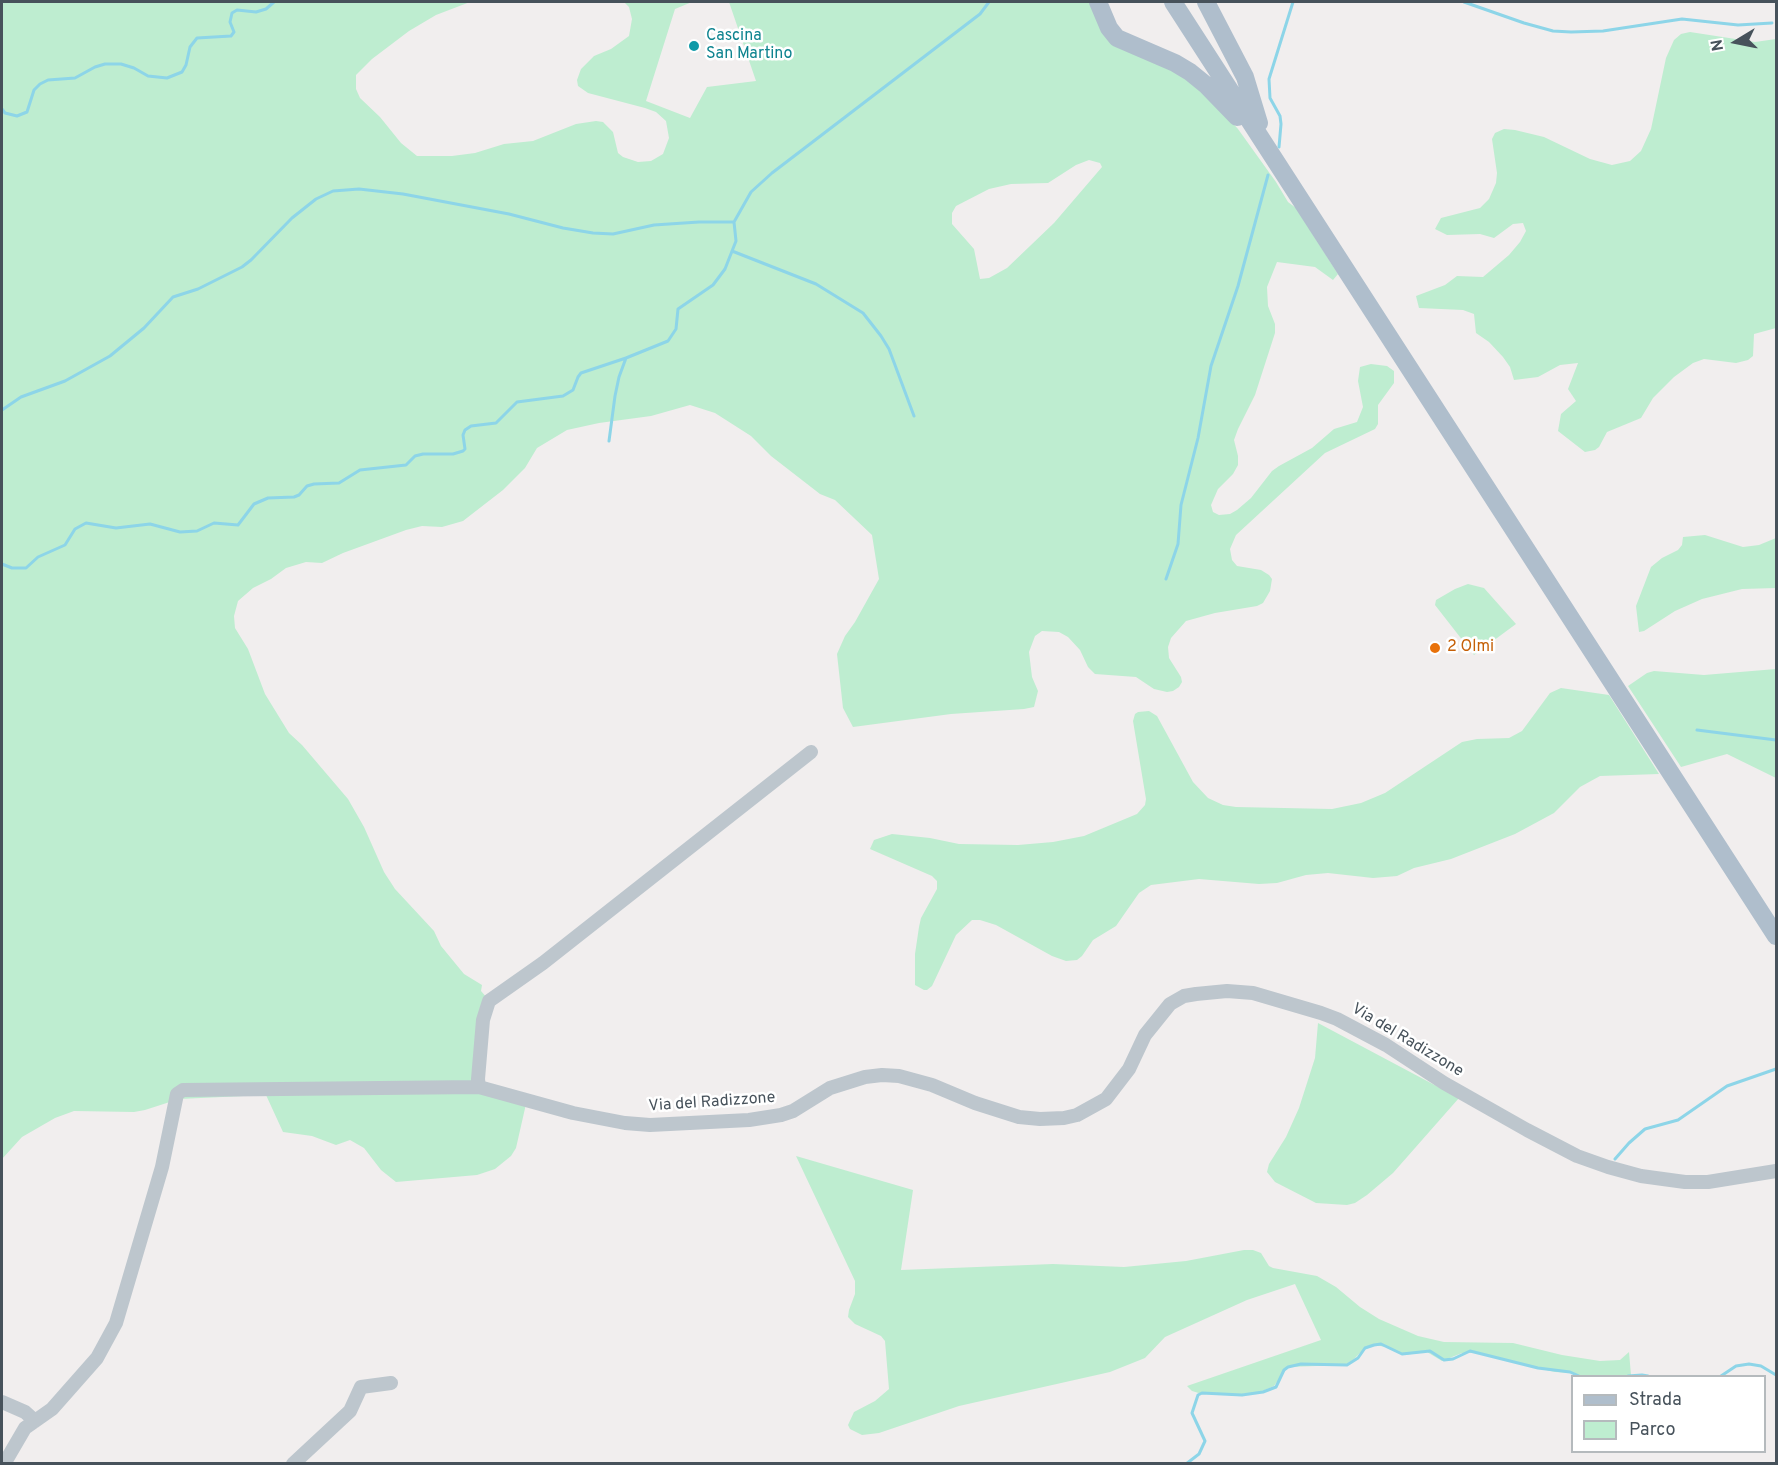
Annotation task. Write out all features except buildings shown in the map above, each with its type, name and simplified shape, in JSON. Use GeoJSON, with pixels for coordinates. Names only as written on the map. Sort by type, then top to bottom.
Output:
{"type":"FeatureCollection","features":[{"type":"Feature","properties":{"kind":"main road"},"geometry":{"type":"LineString","coordinates":[[1098,2],[1109,28],[1117,38],[1175,63],[1206,85],[1251,135],[1289,193],[1299,198]]}},
{"type":"Feature","properties":{"kind":"main road"},"geometry":{"type":"LineString","coordinates":[[1173,2],[1776,936]]}},
{"type":"Feature","properties":{"kind":"main road"},"geometry":{"type":"LineString","coordinates":[[1206,2],[1245,77],[1270,152]]}},
{"type":"Feature","properties":{"kind":"street"},"geometry":{"type":"LineString","coordinates":[[479,1087],[483,1020],[489,1001],[543,963],[811,752]]}},
{"type":"Feature","properties":{"kind":"street","name":"Via del Radizzone"},"geometry":{"type":"LineString","coordinates":[[35,1421],[52,1409],[97,1358],[116,1323],[162,1167],[177,1094],[183,1090],[479,1087],[584,1115],[625,1123],[677,1125],[749,1120],[781,1114],[793,1111],[830,1088],[865,1077],[882,1075],[932,1085],[975,1104],[1019,1117],[1064,1118],[1077,1115],[1106,1099],[1129,1069],[1145,1035],[1170,1004],[1184,996],[1227,991],[1254,993],[1337,1019],[1386,1045],[1444,1083],[1527,1130],[1577,1156],[1608,1167],[1641,1176],[1685,1182],[1708,1182],[1776,1171]]}},
{"type":"Feature","properties":{"kind":"street"},"geometry":{"type":"LineString","coordinates":[[293,1464],[350,1411],[362,1388],[391,1383]]}},
{"type":"Feature","properties":{"kind":"street"},"geometry":{"type":"LineString","coordinates":[[2,1402],[25,1412],[35,1421],[25,1428],[4,1464]]}},
{"type":"Feature","properties":{"kind":"green space"},"geometry":{"type":"Polygon","coordinates":[[[2,2],[470,2],[436,15],[409,31],[372,59],[356,75],[356,89],[360,98],[380,117],[401,143],[417,156],[452,156],[475,153],[504,144],[533,141],[576,124],[596,121],[603,122],[613,132],[618,153],[638,162],[651,161],[663,154],[669,138],[666,121],[656,112],[645,108],[588,93],[578,86],[577,80],[581,69],[594,56],[611,49],[629,36],[632,19],[629,7],[624,2],[692,2],[675,9],[646,101],[690,118],[707,87],[756,81],[729,2],[1093,2],[1100,21],[1197,84],[1238,129],[1288,202],[1296,208],[1338,274],[1333,280],[1315,267],[1277,262],[1267,287],[1268,306],[1275,324],[1275,333],[1255,395],[1234,440],[1238,465],[1233,474],[1218,489],[1211,505],[1213,512],[1219,515],[1230,514],[1237,510],[1251,498],[1272,471],[1312,448],[1334,429],[1357,422],[1363,407],[1358,381],[1360,367],[1371,364],[1387,366],[1394,371],[1394,383],[1378,405],[1378,424],[1375,429],[1325,453],[1236,535],[1230,549],[1232,560],[1237,566],[1261,570],[1269,575],[1272,579],[1270,591],[1263,603],[1257,606],[1215,613],[1186,621],[1171,638],[1168,647],[1169,658],[1181,677],[1182,682],[1179,687],[1167,692],[1154,689],[1136,677],[1095,674],[1088,667],[1080,650],[1068,637],[1059,632],[1042,631],[1035,636],[1029,652],[1032,677],[1038,691],[1034,707],[951,714],[853,727],[843,708],[837,654],[845,636],[879,579],[872,535],[835,500],[820,494],[771,456],[751,436],[715,413],[690,405],[651,416],[567,430],[537,448],[525,468],[503,490],[463,521],[442,527],[422,526],[406,530],[322,563],[306,562],[286,568],[253,588],[238,601],[234,616],[235,628],[248,649],[265,694],[289,733],[348,799],[364,827],[384,872],[395,889],[434,931],[441,946],[464,974],[482,985],[481,991],[488,999],[475,1089],[526,1104],[516,1148],[511,1156],[495,1169],[477,1175],[396,1182],[381,1170],[364,1148],[350,1140],[336,1145],[312,1136],[283,1132],[266,1095],[179,1099],[134,1112],[74,1111],[55,1118],[22,1137],[2,1159],[2,2]],[[1089,160],[1076,165],[1048,183],[1011,184],[989,189],[956,206],[952,213],[952,224],[974,249],[980,279],[989,278],[1007,268],[1054,223],[1102,167],[1100,163],[1089,160]]]}},
{"type":"Feature","properties":{"kind":"green space"},"geometry":{"type":"Polygon","coordinates":[[[1690,32],[1755,42],[1776,39],[1776,328],[1754,334],[1753,356],[1748,360],[1736,363],[1704,359],[1693,363],[1674,377],[1653,398],[1641,418],[1607,432],[1599,447],[1585,452],[1558,431],[1561,414],[1576,401],[1568,389],[1578,363],[1560,365],[1538,377],[1514,380],[1510,367],[1503,357],[1489,342],[1476,333],[1474,314],[1463,310],[1419,308],[1416,296],[1445,285],[1457,276],[1483,277],[1509,255],[1526,231],[1523,223],[1513,224],[1494,238],[1480,234],[1447,235],[1435,229],[1441,218],[1480,208],[1489,199],[1496,183],[1497,173],[1492,139],[1495,133],[1504,129],[1544,137],[1590,159],[1612,165],[1630,161],[1641,151],[1651,129],[1666,58],[1674,40],[1681,34],[1690,32]]]}},
{"type":"Feature","properties":{"kind":"green space"},"geometry":{"type":"Polygon","coordinates":[[[1705,535],[1743,547],[1759,545],[1776,538],[1776,588],[1742,589],[1702,599],[1675,611],[1639,632],[1636,606],[1651,567],[1678,550],[1682,545],[1683,537],[1705,535]]]}},
{"type":"Feature","properties":{"kind":"green space"},"geometry":{"type":"Polygon","coordinates":[[[1468,584],[1484,588],[1516,624],[1474,655],[1435,605],[1436,600],[1468,584]]]}},
{"type":"Feature","properties":{"kind":"green space"},"geometry":{"type":"Polygon","coordinates":[[[1776,669],[1776,778],[1727,754],[1681,767],[1628,686],[1654,671],[1704,675],[1776,669]]]}},
{"type":"Feature","properties":{"kind":"green space"},"geometry":{"type":"Polygon","coordinates":[[[1561,688],[1609,695],[1659,774],[1600,776],[1580,787],[1554,813],[1515,834],[1451,859],[1414,868],[1397,876],[1373,878],[1328,873],[1306,875],[1277,883],[1259,884],[1199,879],[1151,885],[1139,893],[1116,926],[1093,940],[1077,960],[1066,961],[1052,956],[996,925],[972,920],[956,935],[932,986],[924,990],[915,985],[915,954],[919,927],[921,918],[937,889],[937,881],[932,876],[870,849],[874,840],[892,834],[959,844],[1018,845],[1053,842],[1084,836],[1137,814],[1145,805],[1146,799],[1133,721],[1138,712],[1149,711],[1157,716],[1193,782],[1208,798],[1223,805],[1236,807],[1332,809],[1361,803],[1385,793],[1462,742],[1509,738],[1522,731],[1550,693],[1561,688]]]}},
{"type":"Feature","properties":{"kind":"green space"},"geometry":{"type":"Polygon","coordinates":[[[1318,1023],[1459,1098],[1393,1173],[1367,1195],[1347,1205],[1316,1203],[1275,1182],[1267,1172],[1299,1108],[1315,1058],[1318,1023]]]}},
{"type":"Feature","properties":{"kind":"green space"},"geometry":{"type":"Polygon","coordinates":[[[796,1156],[913,1190],[901,1270],[1053,1264],[1124,1267],[1186,1261],[1253,1250],[1261,1253],[1269,1266],[1317,1276],[1379,1319],[1418,1336],[1444,1342],[1513,1343],[1562,1355],[1600,1361],[1620,1360],[1629,1352],[1631,1375],[1576,1375],[1555,1372],[1476,1353],[1462,1353],[1442,1361],[1427,1352],[1403,1355],[1386,1347],[1374,1345],[1362,1351],[1345,1365],[1288,1367],[1274,1386],[1260,1392],[1234,1395],[1202,1394],[1192,1391],[1187,1386],[1321,1340],[1295,1284],[1247,1300],[1165,1337],[1145,1358],[1110,1372],[959,1406],[879,1433],[862,1435],[850,1429],[848,1425],[854,1412],[875,1401],[889,1389],[885,1341],[881,1336],[855,1324],[848,1317],[855,1294],[855,1281],[796,1156]]]}},
{"type":"Feature","properties":{"kind":"waterway"},"geometry":{"type":"LineString","coordinates":[[2,109],[5,113],[17,116],[27,112],[34,90],[40,84],[48,80],[75,78],[105,64],[121,64],[148,76],[167,78],[182,72],[190,47],[197,38],[231,36],[234,32],[230,22],[232,13],[237,10],[256,12],[266,9],[274,2]]}},
{"type":"Feature","properties":{"kind":"waterway"},"geometry":{"type":"LineString","coordinates":[[626,358],[668,341],[676,329],[678,309],[713,285],[725,269],[736,241],[734,222],[751,192],[772,173],[980,14],[989,2]]}},
{"type":"Feature","properties":{"kind":"waterway"},"geometry":{"type":"LineString","coordinates":[[1279,147],[1280,116],[1270,98],[1269,79],[1293,2]]}},
{"type":"Feature","properties":{"kind":"waterway"},"geometry":{"type":"LineString","coordinates":[[1464,2],[1553,31],[1603,31],[1682,19],[1738,25],[1772,23]]}},
{"type":"Feature","properties":{"kind":"waterway"},"geometry":{"type":"LineString","coordinates":[[1166,579],[1178,544],[1181,505],[1198,438],[1211,366],[1238,286],[1268,175]]}},
{"type":"Feature","properties":{"kind":"waterway"},"geometry":{"type":"LineString","coordinates":[[2,410],[21,397],[65,381],[110,356],[144,328],[173,297],[198,289],[242,267],[292,218],[316,199],[333,191],[359,189],[403,194],[593,233],[613,234],[654,225],[734,222]]}},
{"type":"Feature","properties":{"kind":"waterway"},"geometry":{"type":"LineString","coordinates":[[732,251],[816,284],[863,313],[889,349],[914,416]]}},
{"type":"Feature","properties":{"kind":"waterway"},"geometry":{"type":"LineString","coordinates":[[2,564],[12,568],[26,568],[38,557],[65,545],[75,529],[86,523],[116,528],[150,524],[180,532],[197,531],[214,523],[238,525],[254,504],[268,498],[294,497],[307,486],[339,483],[360,470],[406,465],[415,456],[423,454],[453,454],[463,451],[465,449],[463,435],[465,430],[471,426],[496,423],[517,402],[563,396],[573,390],[581,373],[626,358],[615,396],[609,441]]}},
{"type":"Feature","properties":{"kind":"waterway"},"geometry":{"type":"LineString","coordinates":[[1697,730],[1776,740]]}},
{"type":"Feature","properties":{"kind":"waterway"},"geometry":{"type":"LineString","coordinates":[[1615,1159],[1645,1129],[1678,1120],[1727,1086],[1776,1069]]}},
{"type":"Feature","properties":{"kind":"waterway"},"geometry":{"type":"LineString","coordinates":[[1186,1464],[1199,1454],[1205,1441],[1192,1413],[1198,1395],[1202,1393],[1242,1395],[1263,1392],[1276,1387],[1284,1370],[1288,1367],[1301,1364],[1347,1365],[1358,1358],[1365,1348],[1374,1345],[1381,1344],[1402,1354],[1430,1351],[1444,1360],[1453,1359],[1470,1351],[1577,1375]]}},
{"type":"Feature","properties":{"kind":"waterway"},"geometry":{"type":"LineString","coordinates":[[1722,1375],[1736,1366],[1749,1364],[1761,1366],[1776,1375]]}},
{"type":"Feature","properties":{"kind":"place","name":"Cascina San Martino"},"geometry":{"type":"Point","coordinates":[694,46]}},
{"type":"Feature","properties":{"kind":"place","name":"2 Olmi"},"geometry":{"type":"Point","coordinates":[1435,648]}}]}
